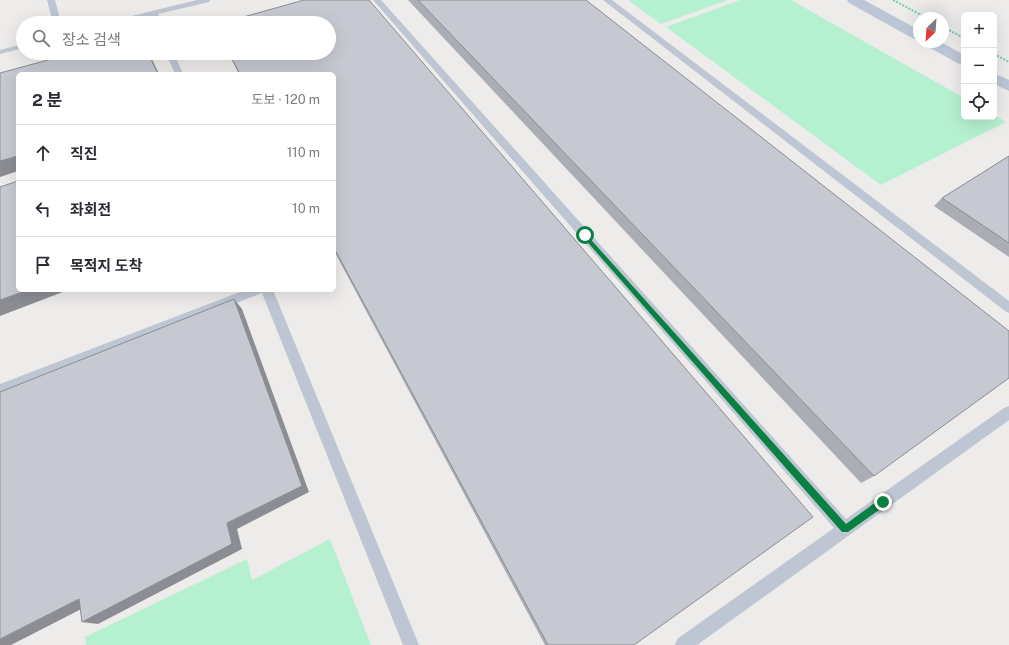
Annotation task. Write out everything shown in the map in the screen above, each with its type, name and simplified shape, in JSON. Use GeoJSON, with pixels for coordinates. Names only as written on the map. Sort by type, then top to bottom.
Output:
{"type":"FeatureCollection","features":[{"type":"Feature","properties":{"kind":"main road"},"geometry":{"type":"LineString","coordinates":[[854,0],[913,33]]}},
{"type":"Feature","properties":{"kind":"main road"},"geometry":{"type":"LineString","coordinates":[[941,48],[961,59]]}},
{"type":"Feature","properties":{"kind":"main road"},"geometry":{"type":"LineString","coordinates":[[997,80],[1009,86]]}},
{"type":"Feature","properties":{"kind":"lane"},"geometry":{"type":"LineString","coordinates":[[51,0],[55,16]]}},
{"type":"Feature","properties":{"kind":"lane"},"geometry":{"type":"LineString","coordinates":[[142,16],[206,0]]}},
{"type":"Feature","properties":{"kind":"lane"},"geometry":{"type":"LineString","coordinates":[[377,0],[845,529]]}},
{"type":"Feature","properties":{"kind":"lane"},"geometry":{"type":"LineString","coordinates":[[606,0],[1009,308]]}},
{"type":"Feature","properties":{"kind":"lane"},"geometry":{"type":"LineString","coordinates":[[0,52],[16,48]]}},
{"type":"Feature","properties":{"kind":"lane"},"geometry":{"type":"LineString","coordinates":[[173,60],[178,72]]}},
{"type":"Feature","properties":{"kind":"lane"},"geometry":{"type":"LineString","coordinates":[[0,390],[253,292]]}},
{"type":"Feature","properties":{"kind":"lane"},"geometry":{"type":"LineString","coordinates":[[268,292],[411,645]]}},
{"type":"Feature","properties":{"kind":"lane"},"geometry":{"type":"LineString","coordinates":[[683,645],[1009,412]]}},
{"type":"Feature","properties":{"kind":"path"},"geometry":{"type":"LineString","coordinates":[[893,0],[916,12]]}},
{"type":"Feature","properties":{"kind":"path"},"geometry":{"type":"LineString","coordinates":[[949,30],[961,36]]}},
{"type":"Feature","properties":{"kind":"path"},"geometry":{"type":"LineString","coordinates":[[997,56],[1009,62]]}},
{"type":"Feature","properties":{"kind":"green space"},"geometry":{"type":"Polygon","coordinates":[[[628,0],[728,0],[661,24],[628,0]]]}},
{"type":"Feature","properties":{"kind":"green space"},"geometry":{"type":"Polygon","coordinates":[[[740,0],[791,0],[961,96],[961,120],[997,120],[997,117],[1006,122],[881,185],[666,27],[740,0]]]}},
{"type":"Feature","properties":{"kind":"green space"},"geometry":{"type":"Polygon","coordinates":[[[330,539],[371,645],[86,645],[85,637],[247,559],[252,580],[330,539]]]}},
{"type":"Feature","properties":{"kind":"building"},"geometry":{"type":"Polygon","coordinates":[[[304,0],[369,0],[813,517],[634,645],[548,645],[336,252],[336,72],[239,72],[233,60],[336,60],[336,16],[247,16],[304,0]]]}},
{"type":"Feature","properties":{"kind":"building"},"geometry":{"type":"Polygon","coordinates":[[[418,0],[586,0],[1009,331],[1009,378],[874,476],[418,0]]]}},
{"type":"Feature","properties":{"kind":"building"},"geometry":{"type":"Polygon","coordinates":[[[48,60],[151,60],[157,72],[16,72],[16,157],[0,161],[0,73],[48,60]]]}},
{"type":"Feature","properties":{"kind":"building"},"geometry":{"type":"Polygon","coordinates":[[[1009,156],[1009,243],[942,198],[1009,156]]]}},
{"type":"Feature","properties":{"kind":"building"},"geometry":{"type":"Polygon","coordinates":[[[16,182],[16,292],[22,292],[0,300],[0,187],[16,182]]]}},
{"type":"Feature","properties":{"kind":"building"},"geometry":{"type":"Polygon","coordinates":[[[234,299],[302,486],[227,523],[232,544],[82,622],[79,599],[0,639],[0,392],[234,299]]]}},
{"type":"Feature","properties":{"kind":"route"},"geometry":{"type":"LineString","coordinates":[[585,235],[845,529],[883,502]]}}]}
